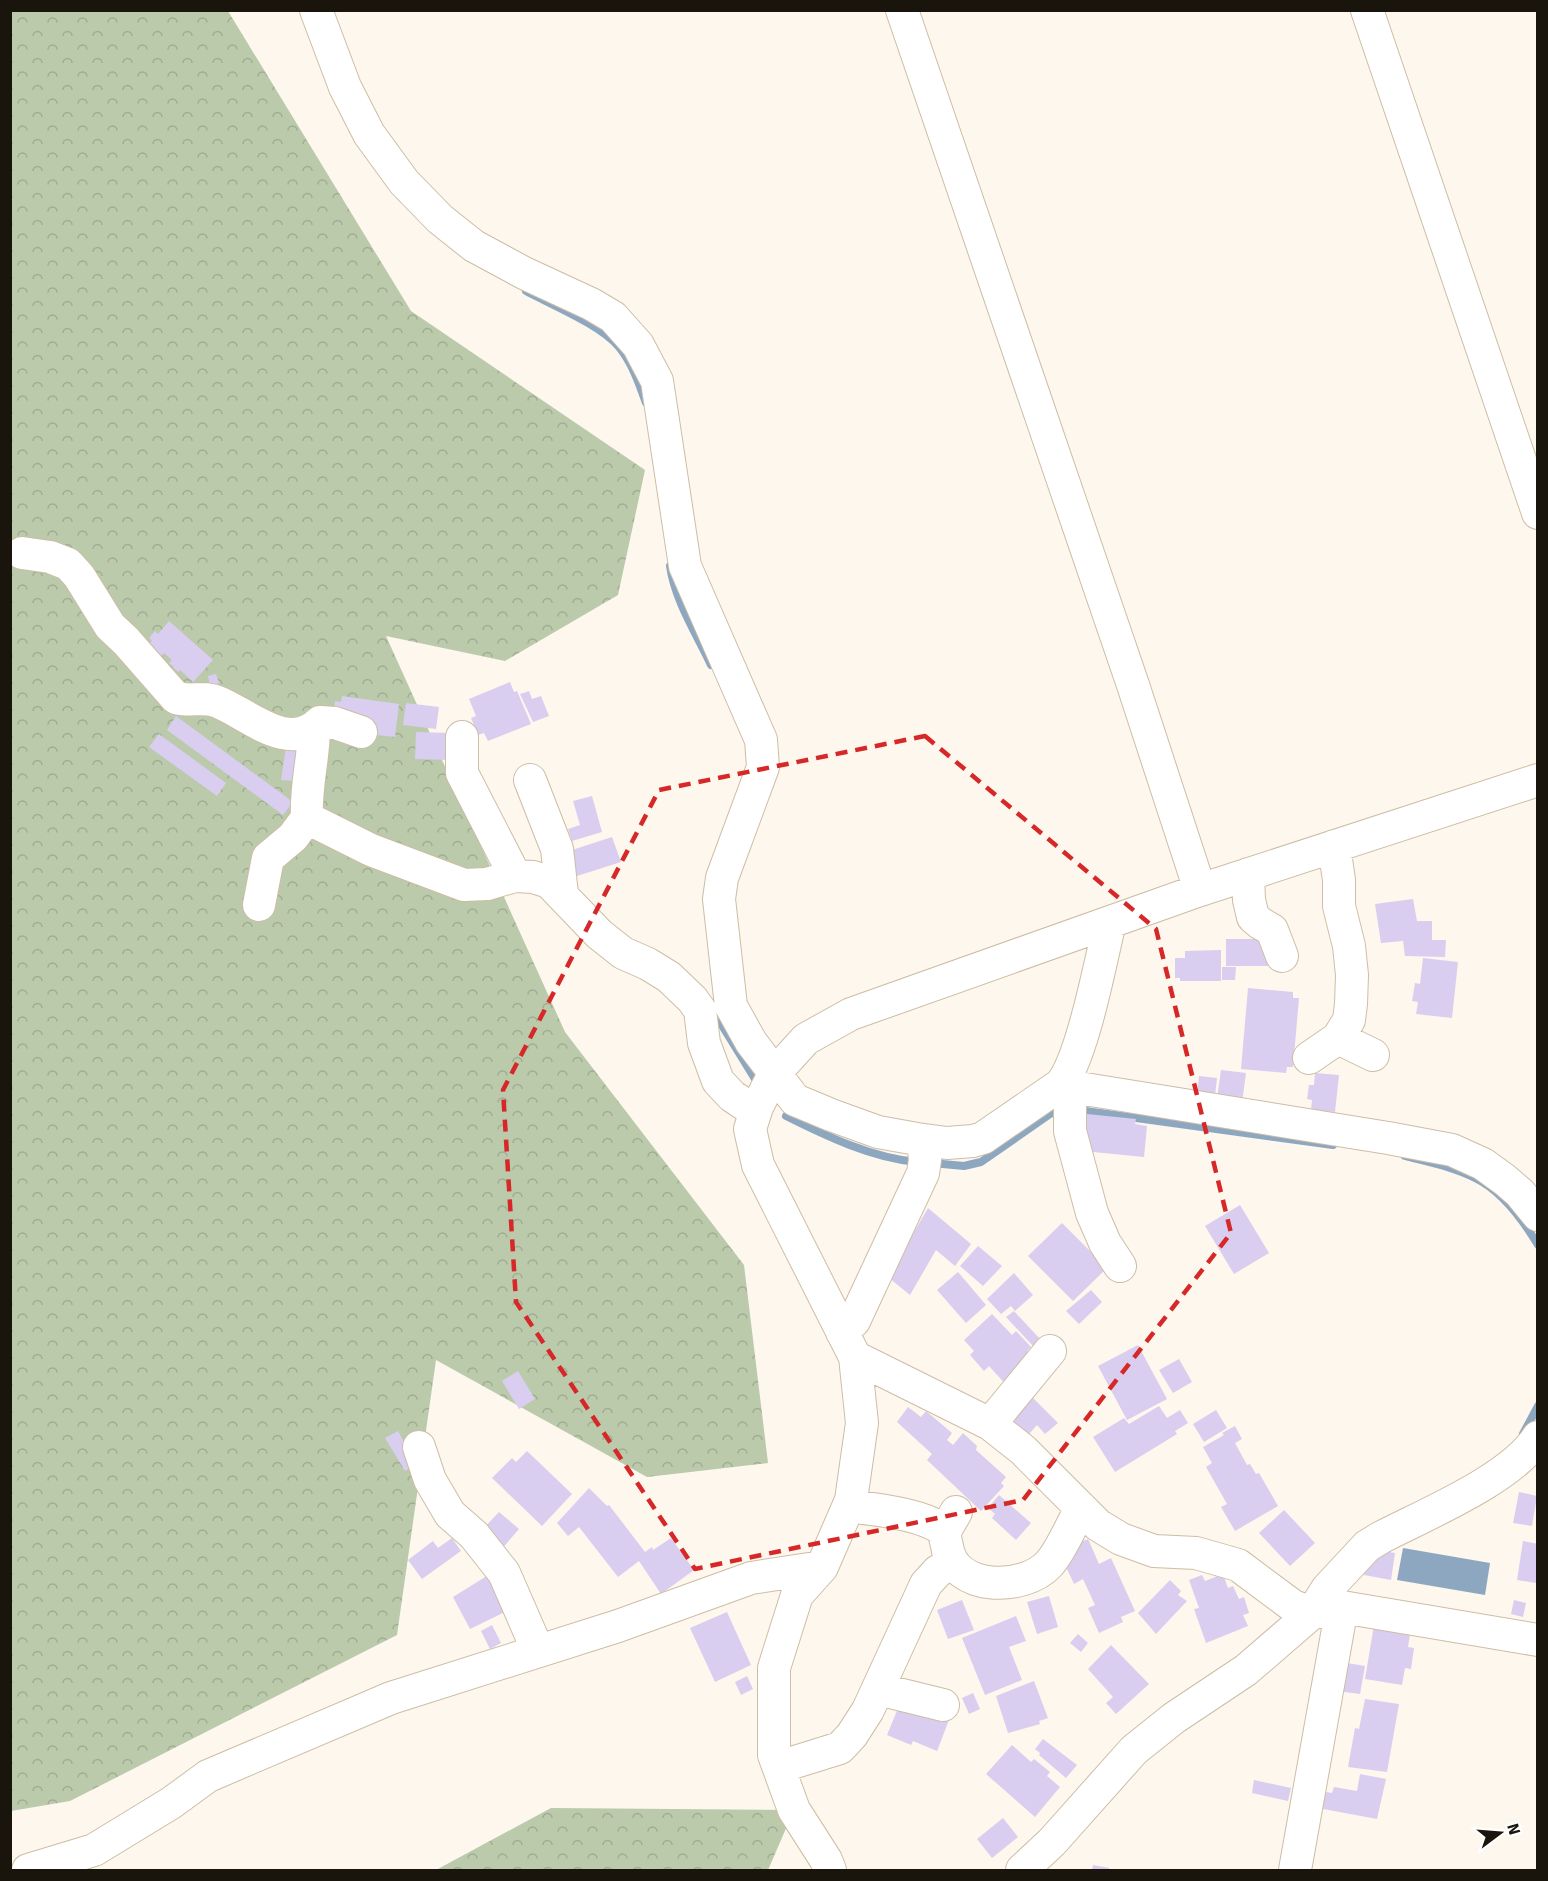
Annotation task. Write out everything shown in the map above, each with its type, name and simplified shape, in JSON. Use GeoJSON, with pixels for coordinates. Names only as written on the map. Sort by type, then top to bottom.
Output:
{"type":"FeatureCollection","features":[{"type":"Feature","properties":{"kind":"street"},"geometry":{"type":"LineString","coordinates":[[316,10],[345,87],[369,134],[404,182],[440,219],[474,246],[613,316],[638,345],[657,381],[685,566],[761,740],[763,767],[722,878],[719,899],[731,1006],[751,1042],[795,1100],[878,1132],[924,1158]]}},
{"type":"Feature","properties":{"kind":"street"},"geometry":{"type":"LineString","coordinates":[[903,10],[1133,685],[1200,890]]}},
{"type":"Feature","properties":{"kind":"street"},"geometry":{"type":"LineString","coordinates":[[1367,10],[1538,513]]}},
{"type":"Feature","properties":{"kind":"street"},"geometry":{"type":"LineString","coordinates":[[22,553],[50,557],[68,564],[79,576],[110,626],[176,698],[216,701],[267,729],[288,734],[303,734],[320,722],[335,723],[361,732]]}},
{"type":"Feature","properties":{"kind":"street"},"geometry":{"type":"LineString","coordinates":[[259,905],[268,858],[294,837],[307,818],[306,798],[314,754],[314,728]]}},
{"type":"Feature","properties":{"kind":"street"},"geometry":{"type":"LineString","coordinates":[[462,737],[462,773],[515,876]]}},
{"type":"Feature","properties":{"kind":"street"},"geometry":{"type":"LineString","coordinates":[[530,780],[557,849],[562,894]]}},
{"type":"Feature","properties":{"kind":"street"},"geometry":{"type":"LineString","coordinates":[[830,1870],[794,1810],[774,1755],[774,1668],[798,1595],[822,1567],[851,1500],[862,1423],[849,1345],[759,1165],[750,1129],[757,1107],[774,1074],[807,1039],[850,1014],[1200,890],[1538,780]]}},
{"type":"Feature","properties":{"kind":"street"},"geometry":{"type":"LineString","coordinates":[[307,818],[371,850],[464,885],[487,884],[515,876],[533,877],[549,882],[599,934],[623,953],[648,964],[669,977],[692,999],[700,1010],[705,1043],[718,1081],[732,1096],[744,1104],[757,1107]]}},
{"type":"Feature","properties":{"kind":"street"},"geometry":{"type":"LineString","coordinates":[[1309,1058],[1338,1038],[1349,1020],[1352,975],[1339,906],[1334,846]]}},
{"type":"Feature","properties":{"kind":"street"},"geometry":{"type":"LineString","coordinates":[[1248,874],[1249,900],[1253,917],[1272,930],[1282,956]]}},
{"type":"Feature","properties":{"kind":"street"},"geometry":{"type":"LineString","coordinates":[[1110,922],[1074,1059],[1066,1078],[1070,1131],[1092,1213],[1105,1243],[1120,1266]]}},
{"type":"Feature","properties":{"kind":"street"},"geometry":{"type":"LineString","coordinates":[[1338,1038],[1373,1054]]}},
{"type":"Feature","properties":{"kind":"street"},"geometry":{"type":"LineString","coordinates":[[849,1345],[854,1321],[924,1158],[947,1143],[973,1142],[1067,1098],[1388,1137],[1452,1150],[1483,1164],[1505,1180],[1538,1215]]}},
{"type":"Feature","properties":{"kind":"street"},"geometry":{"type":"LineString","coordinates":[[849,1345],[990,1424],[1023,1450],[1098,1525],[1121,1539],[1154,1551],[1196,1553],[1238,1565],[1313,1609],[1538,1640]]}},
{"type":"Feature","properties":{"kind":"street"},"geometry":{"type":"LineString","coordinates":[[990,1424],[1050,1350]]}},
{"type":"Feature","properties":{"kind":"street"},"geometry":{"type":"LineString","coordinates":[[1022,1870],[1052,1842],[1134,1750],[1174,1718],[1246,1670],[1313,1609],[1327,1589],[1367,1546],[1494,1478],[1515,1461],[1538,1437]]}},
{"type":"Feature","properties":{"kind":"street"},"geometry":{"type":"LineString","coordinates":[[419,1446],[430,1480],[450,1514],[474,1534],[504,1573],[538,1652]]}},
{"type":"Feature","properties":{"kind":"street"},"geometry":{"type":"LineString","coordinates":[[848,1507],[872,1508],[931,1522],[951,1522],[949,1559],[964,1574],[983,1582],[993,1583],[1019,1580],[1036,1573],[1049,1564],[1081,1508]]}},
{"type":"Feature","properties":{"kind":"street"},"geometry":{"type":"LineString","coordinates":[[778,1767],[840,1748],[852,1735],[868,1710],[926,1584],[938,1571],[953,1563]]}},
{"type":"Feature","properties":{"kind":"street"},"geometry":{"type":"LineString","coordinates":[[28,1870],[94,1850],[171,1803],[208,1776],[392,1698],[618,1626],[751,1578],[822,1567]]}},
{"type":"Feature","properties":{"kind":"street"},"geometry":{"type":"LineString","coordinates":[[1295,1870],[1313,1609]]}},
{"type":"Feature","properties":{"kind":"street"},"geometry":{"type":"LineString","coordinates":[[878,1689],[943,1705]]}},
{"type":"Feature","properties":{"kind":"highlighted area"},"geometry":{"type":"Polygon","coordinates":[[[925,736],[1156,929],[1231,1233],[1023,1500],[695,1569],[516,1302],[503,1090],[659,790],[925,736]]]}},
{"type":"Feature","properties":{"kind":"green space"},"geometry":{"type":"Polygon","coordinates":[[[11,11],[228,11],[411,311],[645,470],[618,595],[505,661],[386,636],[565,1032],[744,1265],[768,1463],[647,1477],[436,1360],[397,1635],[70,1801],[11,1811],[11,11]]]}},
{"type":"Feature","properties":{"kind":"green space"},"geometry":{"type":"Polygon","coordinates":[[[551,1808],[794,1810],[768,1870],[436,1870],[551,1808]]]}},
{"type":"Feature","properties":{"kind":"water"},"geometry":{"type":"Polygon","coordinates":[[[1403,1548],[1490,1563],[1485,1595],[1397,1580],[1403,1548]]]}},
{"type":"Feature","properties":{"kind":"building"},"geometry":{"type":"Polygon","coordinates":[[[169,621],[213,660],[193,682],[169,663],[172,660],[164,653],[161,657],[148,645],[152,641],[149,638],[155,631],[158,634],[169,621]]]}},
{"type":"Feature","properties":{"kind":"building"},"geometry":{"type":"Polygon","coordinates":[[[216,674],[219,683],[210,686],[208,676],[216,674]]]}},
{"type":"Feature","properties":{"kind":"building"},"geometry":{"type":"Polygon","coordinates":[[[510,682],[514,692],[517,691],[531,724],[488,741],[484,733],[478,735],[471,718],[476,716],[469,699],[510,682]]]}},
{"type":"Feature","properties":{"kind":"building"},"geometry":{"type":"Polygon","coordinates":[[[529,691],[532,699],[541,696],[549,716],[533,722],[520,694],[529,691]]]}},
{"type":"Feature","properties":{"kind":"building"},"geometry":{"type":"Polygon","coordinates":[[[342,696],[399,704],[395,737],[368,734],[333,716],[335,701],[341,702],[342,696]]]}},
{"type":"Feature","properties":{"kind":"building"},"geometry":{"type":"Polygon","coordinates":[[[406,703],[439,707],[436,729],[403,725],[406,703]]]}},
{"type":"Feature","properties":{"kind":"building"},"geometry":{"type":"Polygon","coordinates":[[[176,716],[293,802],[283,815],[167,730],[176,716]]]}},
{"type":"Feature","properties":{"kind":"building"},"geometry":{"type":"Polygon","coordinates":[[[416,732],[450,733],[449,760],[415,759],[416,732]]]}},
{"type":"Feature","properties":{"kind":"building"},"geometry":{"type":"Polygon","coordinates":[[[159,734],[226,783],[217,796],[149,747],[159,734]]]}},
{"type":"Feature","properties":{"kind":"building"},"geometry":{"type":"Polygon","coordinates":[[[287,740],[302,741],[297,781],[281,780],[287,740]]]}},
{"type":"Feature","properties":{"kind":"building"},"geometry":{"type":"Polygon","coordinates":[[[592,796],[602,832],[572,841],[568,829],[580,825],[573,801],[592,796]]]}},
{"type":"Feature","properties":{"kind":"building"},"geometry":{"type":"Polygon","coordinates":[[[612,837],[621,862],[577,876],[569,851],[612,837]]]}},
{"type":"Feature","properties":{"kind":"building"},"geometry":{"type":"Polygon","coordinates":[[[1413,899],[1417,921],[1432,921],[1432,940],[1446,940],[1445,957],[1405,956],[1403,941],[1381,943],[1375,904],[1413,899]]]}},
{"type":"Feature","properties":{"kind":"building"},"geometry":{"type":"Polygon","coordinates":[[[1226,939],[1268,939],[1268,966],[1226,966],[1226,939]]]}},
{"type":"Feature","properties":{"kind":"building"},"geometry":{"type":"Polygon","coordinates":[[[1221,950],[1221,981],[1180,981],[1180,978],[1175,978],[1175,958],[1185,958],[1185,951],[1221,950]]]}},
{"type":"Feature","properties":{"kind":"building"},"geometry":{"type":"Polygon","coordinates":[[[1423,958],[1458,962],[1452,1018],[1416,1014],[1418,1002],[1412,1001],[1415,983],[1420,984],[1423,958]]]}},
{"type":"Feature","properties":{"kind":"building"},"geometry":{"type":"Polygon","coordinates":[[[1222,967],[1236,967],[1235,980],[1222,980],[1222,967]]]}},
{"type":"Feature","properties":{"kind":"building"},"geometry":{"type":"Polygon","coordinates":[[[1248,988],[1293,992],[1293,998],[1299,998],[1293,1067],[1287,1067],[1286,1073],[1241,1069],[1248,988]]]}},
{"type":"Feature","properties":{"kind":"building"},"geometry":{"type":"Polygon","coordinates":[[[1221,1070],[1246,1073],[1242,1103],[1217,1099],[1221,1070]]]}},
{"type":"Feature","properties":{"kind":"building"},"geometry":{"type":"Polygon","coordinates":[[[1315,1073],[1339,1075],[1335,1112],[1311,1110],[1312,1100],[1307,1099],[1309,1085],[1314,1085],[1315,1073]]]}},
{"type":"Feature","properties":{"kind":"building"},"geometry":{"type":"Polygon","coordinates":[[[1199,1076],[1217,1078],[1215,1096],[1197,1094],[1199,1076]]]}},
{"type":"Feature","properties":{"kind":"building"},"geometry":{"type":"Polygon","coordinates":[[[1087,1114],[1136,1119],[1135,1124],[1147,1126],[1144,1157],[1083,1151],[1087,1114]]]}},
{"type":"Feature","properties":{"kind":"building"},"geometry":{"type":"Polygon","coordinates":[[[1240,1205],[1269,1253],[1234,1274],[1205,1226],[1240,1205]]]}},
{"type":"Feature","properties":{"kind":"building"},"geometry":{"type":"Polygon","coordinates":[[[928,1208],[971,1244],[955,1266],[936,1250],[910,1295],[888,1277],[928,1208]]]}},
{"type":"Feature","properties":{"kind":"building"},"geometry":{"type":"Polygon","coordinates":[[[1062,1223],[1107,1268],[1073,1301],[1028,1256],[1062,1223]]]}},
{"type":"Feature","properties":{"kind":"building"},"geometry":{"type":"Polygon","coordinates":[[[978,1246],[1002,1266],[983,1286],[960,1266],[978,1246]]]}},
{"type":"Feature","properties":{"kind":"building"},"geometry":{"type":"Polygon","coordinates":[[[958,1272],[986,1305],[966,1323],[937,1290],[958,1272]]]}},
{"type":"Feature","properties":{"kind":"building"},"geometry":{"type":"Polygon","coordinates":[[[1014,1273],[1033,1295],[1015,1311],[1011,1306],[1001,1314],[987,1299],[1014,1273]]]}},
{"type":"Feature","properties":{"kind":"building"},"geometry":{"type":"Polygon","coordinates":[[[1091,1290],[1102,1302],[1079,1324],[1066,1311],[1091,1290]]]}},
{"type":"Feature","properties":{"kind":"building"},"geometry":{"type":"Polygon","coordinates":[[[1014,1311],[1041,1340],[1033,1346],[1006,1317],[1014,1311]]]}},
{"type":"Feature","properties":{"kind":"building"},"geometry":{"type":"Polygon","coordinates":[[[992,1314],[1012,1335],[1016,1331],[1031,1347],[1027,1351],[1036,1360],[1008,1387],[989,1366],[984,1371],[970,1355],[974,1351],[964,1340],[992,1314]]]}},
{"type":"Feature","properties":{"kind":"building"},"geometry":{"type":"Polygon","coordinates":[[[1138,1345],[1167,1399],[1127,1420],[1098,1366],[1138,1345]]]}},
{"type":"Feature","properties":{"kind":"building"},"geometry":{"type":"Polygon","coordinates":[[[1179,1359],[1192,1382],[1173,1393],[1159,1370],[1179,1359]]]}},
{"type":"Feature","properties":{"kind":"building"},"geometry":{"type":"Polygon","coordinates":[[[518,1371],[535,1399],[519,1409],[502,1381],[518,1371]]]}},
{"type":"Feature","properties":{"kind":"building"},"geometry":{"type":"Polygon","coordinates":[[[1033,1398],[1058,1423],[1045,1434],[1037,1425],[1029,1434],[1021,1427],[1017,1429],[1009,1422],[1033,1398]]]}},
{"type":"Feature","properties":{"kind":"building"},"geometry":{"type":"Polygon","coordinates":[[[1159,1406],[1167,1418],[1180,1410],[1188,1423],[1175,1431],[1177,1434],[1115,1472],[1093,1437],[1124,1418],[1129,1424],[1159,1406]]]}},
{"type":"Feature","properties":{"kind":"building"},"geometry":{"type":"Polygon","coordinates":[[[908,1407],[921,1417],[926,1411],[952,1433],[947,1440],[953,1445],[963,1433],[977,1446],[976,1450],[1006,1477],[1001,1483],[1004,1486],[981,1511],[927,1460],[932,1454],[897,1422],[908,1407]]]}},
{"type":"Feature","properties":{"kind":"building"},"geometry":{"type":"Polygon","coordinates":[[[1216,1410],[1227,1428],[1204,1442],[1193,1424],[1216,1410]]]}},
{"type":"Feature","properties":{"kind":"building"},"geometry":{"type":"Polygon","coordinates":[[[1235,1426],[1242,1439],[1235,1443],[1247,1465],[1250,1464],[1256,1474],[1259,1473],[1278,1506],[1235,1531],[1221,1507],[1227,1504],[1206,1467],[1212,1463],[1203,1447],[1235,1426]]]}},
{"type":"Feature","properties":{"kind":"building"},"geometry":{"type":"Polygon","coordinates":[[[398,1431],[417,1464],[405,1471],[385,1438],[398,1431]]]}},
{"type":"Feature","properties":{"kind":"building"},"geometry":{"type":"Polygon","coordinates":[[[527,1451],[572,1494],[542,1526],[492,1478],[512,1458],[516,1462],[527,1451]]]}},
{"type":"Feature","properties":{"kind":"building"},"geometry":{"type":"Polygon","coordinates":[[[589,1488],[607,1506],[609,1505],[645,1552],[652,1547],[653,1550],[671,1538],[694,1570],[661,1594],[639,1561],[618,1577],[579,1527],[568,1536],[557,1523],[589,1488]]]}},
{"type":"Feature","properties":{"kind":"building"},"geometry":{"type":"Polygon","coordinates":[[[1519,1492],[1537,1496],[1532,1526],[1513,1523],[1519,1492]]]}},
{"type":"Feature","properties":{"kind":"building"},"geometry":{"type":"Polygon","coordinates":[[[999,1495],[1031,1523],[1016,1540],[992,1518],[995,1514],[988,1508],[999,1495]]]}},
{"type":"Feature","properties":{"kind":"building"},"geometry":{"type":"Polygon","coordinates":[[[1284,1510],[1315,1543],[1290,1566],[1259,1533],[1284,1510]]]}},
{"type":"Feature","properties":{"kind":"building"},"geometry":{"type":"Polygon","coordinates":[[[499,1512],[519,1529],[501,1550],[481,1531],[499,1512]]]}},
{"type":"Feature","properties":{"kind":"building"},"geometry":{"type":"Polygon","coordinates":[[[452,1538],[461,1551],[422,1579],[408,1560],[433,1541],[438,1548],[452,1538]]]}},
{"type":"Feature","properties":{"kind":"building"},"geometry":{"type":"Polygon","coordinates":[[[1088,1539],[1099,1564],[1111,1558],[1135,1611],[1121,1617],[1123,1622],[1099,1633],[1088,1608],[1095,1605],[1083,1579],[1074,1584],[1061,1556],[1067,1548],[1088,1539]]]}},
{"type":"Feature","properties":{"kind":"building"},"geometry":{"type":"Polygon","coordinates":[[[1523,1541],[1538,1544],[1536,1583],[1517,1580],[1523,1541]]]}},
{"type":"Feature","properties":{"kind":"building"},"geometry":{"type":"Polygon","coordinates":[[[1378,1550],[1395,1553],[1391,1580],[1364,1575],[1367,1556],[1378,1550]]]}},
{"type":"Feature","properties":{"kind":"building"},"geometry":{"type":"Polygon","coordinates":[[[490,1574],[511,1609],[470,1629],[453,1597],[490,1574]]]}},
{"type":"Feature","properties":{"kind":"building"},"geometry":{"type":"Polygon","coordinates":[[[1223,1574],[1228,1588],[1233,1586],[1239,1599],[1244,1597],[1249,1613],[1243,1615],[1248,1626],[1206,1643],[1194,1609],[1199,1608],[1189,1580],[1202,1575],[1205,1581],[1223,1574]]]}},
{"type":"Feature","properties":{"kind":"building"},"geometry":{"type":"Polygon","coordinates":[[[1170,1580],[1181,1591],[1178,1595],[1187,1601],[1156,1634],[1138,1613],[1170,1580]]]}},
{"type":"Feature","properties":{"kind":"building"},"geometry":{"type":"Polygon","coordinates":[[[1049,1596],[1058,1627],[1037,1634],[1027,1602],[1049,1596]]]}},
{"type":"Feature","properties":{"kind":"building"},"geometry":{"type":"Polygon","coordinates":[[[962,1600],[974,1630],[948,1639],[937,1610],[962,1600]]]}},
{"type":"Feature","properties":{"kind":"building"},"geometry":{"type":"Polygon","coordinates":[[[1514,1600],[1526,1603],[1523,1617],[1511,1614],[1514,1600]]]}},
{"type":"Feature","properties":{"kind":"building"},"geometry":{"type":"Polygon","coordinates":[[[727,1612],[751,1665],[715,1682],[690,1628],[727,1612]]]}},
{"type":"Feature","properties":{"kind":"building"},"geometry":{"type":"Polygon","coordinates":[[[1016,1616],[1026,1641],[1009,1647],[1022,1680],[985,1695],[962,1638],[1016,1616]]]}},
{"type":"Feature","properties":{"kind":"building"},"geometry":{"type":"Polygon","coordinates":[[[492,1625],[501,1643],[490,1649],[481,1631],[492,1625]]]}},
{"type":"Feature","properties":{"kind":"building"},"geometry":{"type":"Polygon","coordinates":[[[1374,1625],[1411,1627],[1408,1647],[1414,1648],[1411,1669],[1405,1668],[1402,1685],[1365,1679],[1374,1625]]]}},
{"type":"Feature","properties":{"kind":"building"},"geometry":{"type":"Polygon","coordinates":[[[1078,1634],[1088,1643],[1081,1652],[1070,1643],[1078,1634]]]}},
{"type":"Feature","properties":{"kind":"building"},"geometry":{"type":"Polygon","coordinates":[[[1111,1645],[1149,1684],[1116,1714],[1106,1703],[1113,1697],[1088,1669],[1111,1645]]]}},
{"type":"Feature","properties":{"kind":"building"},"geometry":{"type":"Polygon","coordinates":[[[1341,1662],[1365,1666],[1360,1694],[1337,1691],[1341,1662]]]}},
{"type":"Feature","properties":{"kind":"building"},"geometry":{"type":"Polygon","coordinates":[[[747,1676],[753,1689],[741,1695],[735,1682],[747,1676]]]}},
{"type":"Feature","properties":{"kind":"building"},"geometry":{"type":"Polygon","coordinates":[[[1034,1681],[1048,1718],[1039,1721],[1040,1724],[1008,1733],[996,1696],[1034,1681]]]}},
{"type":"Feature","properties":{"kind":"building"},"geometry":{"type":"Polygon","coordinates":[[[973,1693],[980,1709],[969,1714],[962,1698],[973,1693]]]}},
{"type":"Feature","properties":{"kind":"building"},"geometry":{"type":"Polygon","coordinates":[[[1365,1699],[1399,1704],[1387,1772],[1348,1767],[1355,1728],[1359,1729],[1365,1699]]]}},
{"type":"Feature","properties":{"kind":"building"},"geometry":{"type":"Polygon","coordinates":[[[901,1701],[949,1720],[937,1751],[913,1741],[911,1745],[887,1735],[901,1701]]]}},
{"type":"Feature","properties":{"kind":"building"},"geometry":{"type":"Polygon","coordinates":[[[1043,1739],[1077,1765],[1066,1778],[1035,1749],[1043,1739]]]}},
{"type":"Feature","properties":{"kind":"building"},"geometry":{"type":"Polygon","coordinates":[[[1012,1745],[1031,1762],[1034,1759],[1050,1772],[1047,1776],[1060,1787],[1035,1817],[986,1774],[1012,1745]]]}},
{"type":"Feature","properties":{"kind":"building"},"geometry":{"type":"Polygon","coordinates":[[[1360,1774],[1386,1779],[1377,1819],[1318,1808],[1320,1791],[1332,1793],[1334,1787],[1357,1791],[1360,1774]]]}},
{"type":"Feature","properties":{"kind":"building"},"geometry":{"type":"Polygon","coordinates":[[[1254,1780],[1291,1788],[1288,1801],[1252,1793],[1254,1780]]]}},
{"type":"Feature","properties":{"kind":"building"},"geometry":{"type":"Polygon","coordinates":[[[1003,1818],[1018,1837],[992,1858],[977,1839],[1003,1818]]]}},
{"type":"Feature","properties":{"kind":"building"},"geometry":{"type":"Polygon","coordinates":[[[1093,1865],[1109,1868],[1109,1870],[1092,1870],[1093,1865]]]}},
{"type":"Feature","properties":{"kind":"waterway"},"geometry":{"type":"LineString","coordinates":[[526,291],[589,323],[611,339],[628,360],[646,403]]}},
{"type":"Feature","properties":{"kind":"waterway"},"geometry":{"type":"LineString","coordinates":[[670,566],[676,592],[711,665]]}},
{"type":"Feature","properties":{"kind":"waterway"},"geometry":{"type":"LineString","coordinates":[[719,1014],[723,1027],[755,1079]]}},
{"type":"Feature","properties":{"kind":"waterway"},"geometry":{"type":"LineString","coordinates":[[932,1163],[964,1166],[981,1162],[1050,1114],[1063,1110]]}},
{"type":"Feature","properties":{"kind":"waterway"},"geometry":{"type":"LineString","coordinates":[[1078,1110],[1333,1145]]}},
{"type":"Feature","properties":{"kind":"waterway"},"geometry":{"type":"LineString","coordinates":[[786,1116],[866,1151],[917,1162]]}},
{"type":"Feature","properties":{"kind":"waterway"},"geometry":{"type":"LineString","coordinates":[[1405,1156],[1458,1171],[1494,1190],[1511,1207],[1538,1245]]}},
{"type":"Feature","properties":{"kind":"waterway"},"geometry":{"type":"LineString","coordinates":[[1523,1434],[1538,1406]]}}]}
